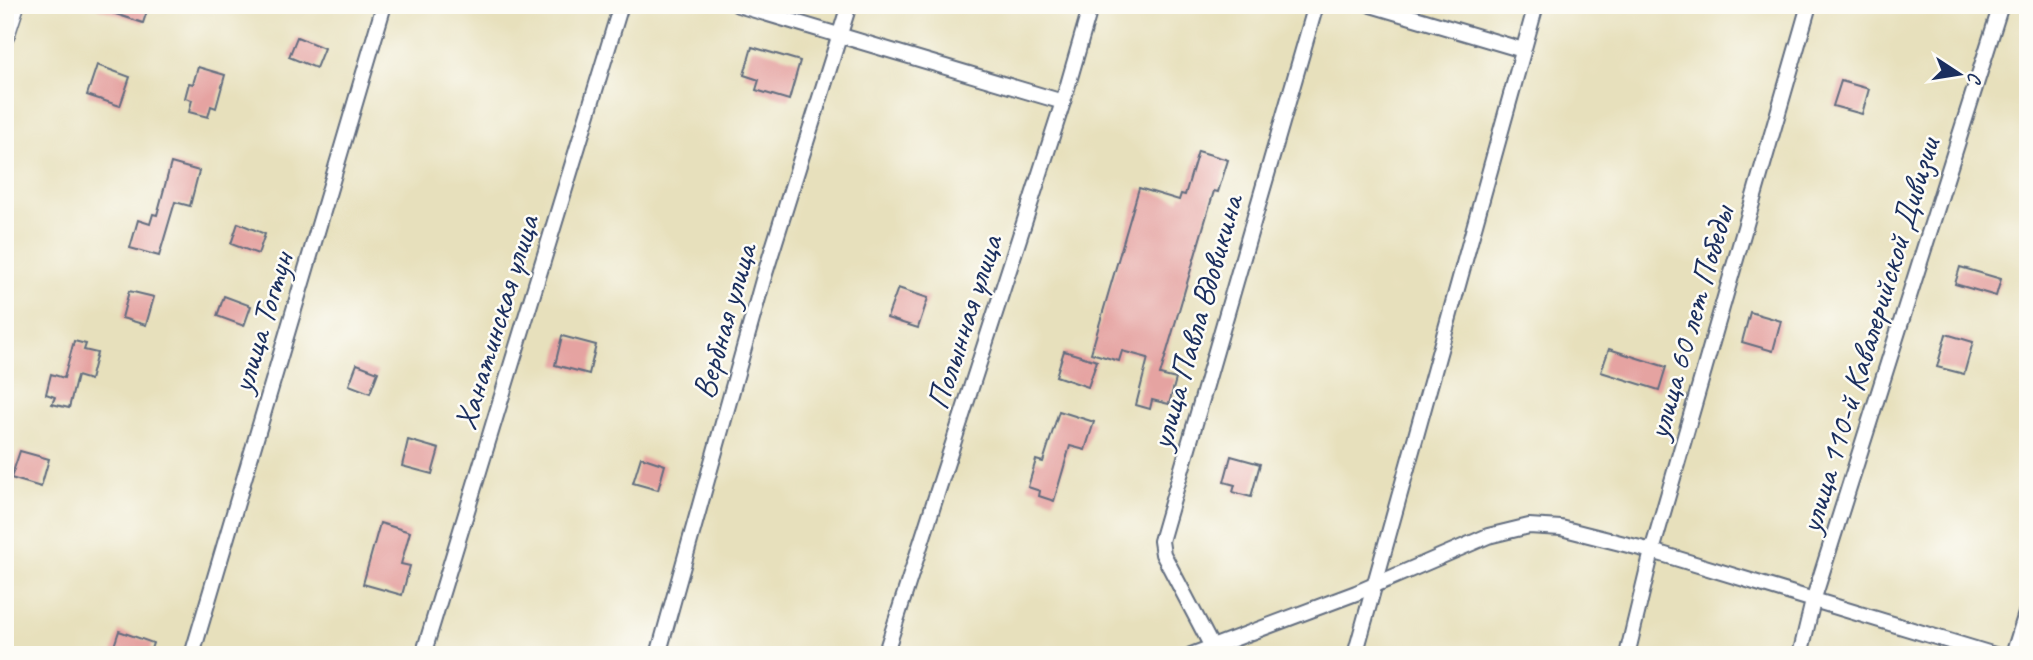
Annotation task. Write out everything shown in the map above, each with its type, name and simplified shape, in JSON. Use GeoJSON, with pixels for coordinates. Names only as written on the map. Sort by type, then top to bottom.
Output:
{"type":"FeatureCollection","features":[{"type":"Feature","properties":{"kind":"street"},"geometry":{"type":"LineString","coordinates":[[5,36],[15,5]]}},
{"type":"Feature","properties":{"kind":"street","name":"улица Тогтун"},"geometry":{"type":"LineString","coordinates":[[192,655],[384,5]]}},
{"type":"Feature","properties":{"kind":"street","name":"Ханатинская улица"},"geometry":{"type":"LineString","coordinates":[[423,655],[621,5]]}},
{"type":"Feature","properties":{"kind":"street"},"geometry":{"type":"LineString","coordinates":[[738,5],[1063,102]]}},
{"type":"Feature","properties":{"kind":"street","name":"Вербная улица"},"geometry":{"type":"LineString","coordinates":[[658,655],[763,280],[849,5]]}},
{"type":"Feature","properties":{"kind":"street","name":"Полынная улица"},"geometry":{"type":"LineString","coordinates":[[885,655],[1063,102],[1091,5]]}},
{"type":"Feature","properties":{"kind":"street","name":"улица Павла Вдовикина"},"geometry":{"type":"LineString","coordinates":[[1212,647],[1163,554],[1161,541],[1316,5]]}},
{"type":"Feature","properties":{"kind":"street"},"geometry":{"type":"LineString","coordinates":[[1371,5],[1523,50]]}},
{"type":"Feature","properties":{"kind":"street"},"geometry":{"type":"LineString","coordinates":[[1355,655],[1536,5]]}},
{"type":"Feature","properties":{"kind":"street","name":"улица 60 лет Победы"},"geometry":{"type":"LineString","coordinates":[[1627,655],[1652,551],[1809,5]]}},
{"type":"Feature","properties":{"kind":"street","name":"улица 110-й Кавалерийской Дивизии"},"geometry":{"type":"LineString","coordinates":[[1813,601],[2001,5]]}},
{"type":"Feature","properties":{"kind":"street"},"geometry":{"type":"LineString","coordinates":[[1191,655],[1374,585],[1488,536],[1529,526],[1561,528],[1652,551],[1995,655]]}},
{"type":"Feature","properties":{"kind":"street"},"geometry":{"type":"LineString","coordinates":[[1800,655],[1813,601]]}},
{"type":"Feature","properties":{"kind":"street"},"geometry":{"type":"LineString","coordinates":[[2013,655],[2028,607]]}},
{"type":"Feature","properties":{"kind":"building"},"geometry":{"type":"Polygon","coordinates":[[[97,5],[149,5],[143,23],[97,8],[97,5]]]}},
{"type":"Feature","properties":{"kind":"building"},"geometry":{"type":"Polygon","coordinates":[[[297,37],[324,48],[316,68],[289,57],[297,37]]]}},
{"type":"Feature","properties":{"kind":"building"},"geometry":{"type":"Polygon","coordinates":[[[752,47],[800,61],[789,100],[756,90],[759,80],[744,75],[752,47]]]}},
{"type":"Feature","properties":{"kind":"building"},"geometry":{"type":"Polygon","coordinates":[[[97,65],[130,77],[120,106],[87,95],[97,65]]]}},
{"type":"Feature","properties":{"kind":"building"},"geometry":{"type":"Polygon","coordinates":[[[198,67],[225,75],[216,108],[211,106],[208,117],[189,112],[192,100],[185,98],[189,83],[193,84],[198,67]]]}},
{"type":"Feature","properties":{"kind":"building"},"geometry":{"type":"Polygon","coordinates":[[[1841,81],[1869,89],[1862,114],[1833,106],[1841,81]]]}},
{"type":"Feature","properties":{"kind":"building"},"geometry":{"type":"Polygon","coordinates":[[[1198,151],[1228,160],[1218,192],[1214,191],[1160,375],[1176,379],[1169,404],[1152,400],[1150,409],[1136,405],[1148,358],[1122,351],[1119,361],[1091,353],[1139,188],[1179,200],[1181,194],[1185,195],[1198,151]]]}},
{"type":"Feature","properties":{"kind":"building"},"geometry":{"type":"Polygon","coordinates":[[[171,163],[199,171],[190,206],[175,202],[159,256],[130,248],[138,220],[150,224],[153,214],[157,215],[171,163]]]}},
{"type":"Feature","properties":{"kind":"building"},"geometry":{"type":"Polygon","coordinates":[[[238,223],[265,234],[258,254],[231,244],[238,223]]]}},
{"type":"Feature","properties":{"kind":"building"},"geometry":{"type":"Polygon","coordinates":[[[1960,267],[2001,279],[1996,296],[1955,284],[1960,267]]]}},
{"type":"Feature","properties":{"kind":"building"},"geometry":{"type":"Polygon","coordinates":[[[898,288],[928,298],[918,328],[887,318],[898,288]]]}},
{"type":"Feature","properties":{"kind":"building"},"geometry":{"type":"Polygon","coordinates":[[[129,291],[154,297],[146,325],[122,318],[129,291]]]}},
{"type":"Feature","properties":{"kind":"building"},"geometry":{"type":"Polygon","coordinates":[[[224,296],[251,306],[244,326],[217,316],[224,296]]]}},
{"type":"Feature","properties":{"kind":"building"},"geometry":{"type":"Polygon","coordinates":[[[1750,312],[1781,321],[1773,351],[1742,342],[1750,312]]]}},
{"type":"Feature","properties":{"kind":"building"},"geometry":{"type":"Polygon","coordinates":[[[1946,334],[1973,342],[1964,374],[1937,367],[1946,334]]]}},
{"type":"Feature","properties":{"kind":"building"},"geometry":{"type":"Polygon","coordinates":[[[562,336],[596,345],[589,374],[555,365],[562,336]]]}},
{"type":"Feature","properties":{"kind":"building"},"geometry":{"type":"Polygon","coordinates":[[[74,341],[86,344],[84,350],[97,353],[90,380],[77,376],[69,408],[52,404],[55,397],[46,394],[51,374],[64,378],[74,341]]]}},
{"type":"Feature","properties":{"kind":"building"},"geometry":{"type":"Polygon","coordinates":[[[1609,349],[1666,367],[1659,390],[1601,372],[1609,349]]]}},
{"type":"Feature","properties":{"kind":"building"},"geometry":{"type":"Polygon","coordinates":[[[1064,351],[1097,361],[1088,387],[1056,376],[1064,351]]]}},
{"type":"Feature","properties":{"kind":"building"},"geometry":{"type":"Polygon","coordinates":[[[357,364],[378,372],[370,393],[349,385],[357,364]]]}},
{"type":"Feature","properties":{"kind":"building"},"geometry":{"type":"Polygon","coordinates":[[[1059,411],[1094,422],[1085,450],[1070,446],[1054,501],[1039,496],[1040,491],[1028,487],[1036,460],[1043,462],[1059,411]]]}},
{"type":"Feature","properties":{"kind":"building"},"geometry":{"type":"Polygon","coordinates":[[[408,440],[439,449],[432,474],[402,466],[408,440]]]}},
{"type":"Feature","properties":{"kind":"building"},"geometry":{"type":"Polygon","coordinates":[[[20,451],[49,459],[41,487],[11,478],[20,451]]]}},
{"type":"Feature","properties":{"kind":"building"},"geometry":{"type":"Polygon","coordinates":[[[1231,456],[1260,464],[1251,497],[1233,492],[1235,485],[1224,482],[1231,456]]]}},
{"type":"Feature","properties":{"kind":"building"},"geometry":{"type":"Polygon","coordinates":[[[641,457],[665,465],[658,490],[633,483],[641,457]]]}},
{"type":"Feature","properties":{"kind":"building"},"geometry":{"type":"Polygon","coordinates":[[[380,523],[410,532],[401,564],[410,566],[402,595],[363,584],[380,523]]]}},
{"type":"Feature","properties":{"kind":"building"},"geometry":{"type":"Polygon","coordinates":[[[119,631],[153,643],[149,655],[111,655],[119,631]]]}}]}
